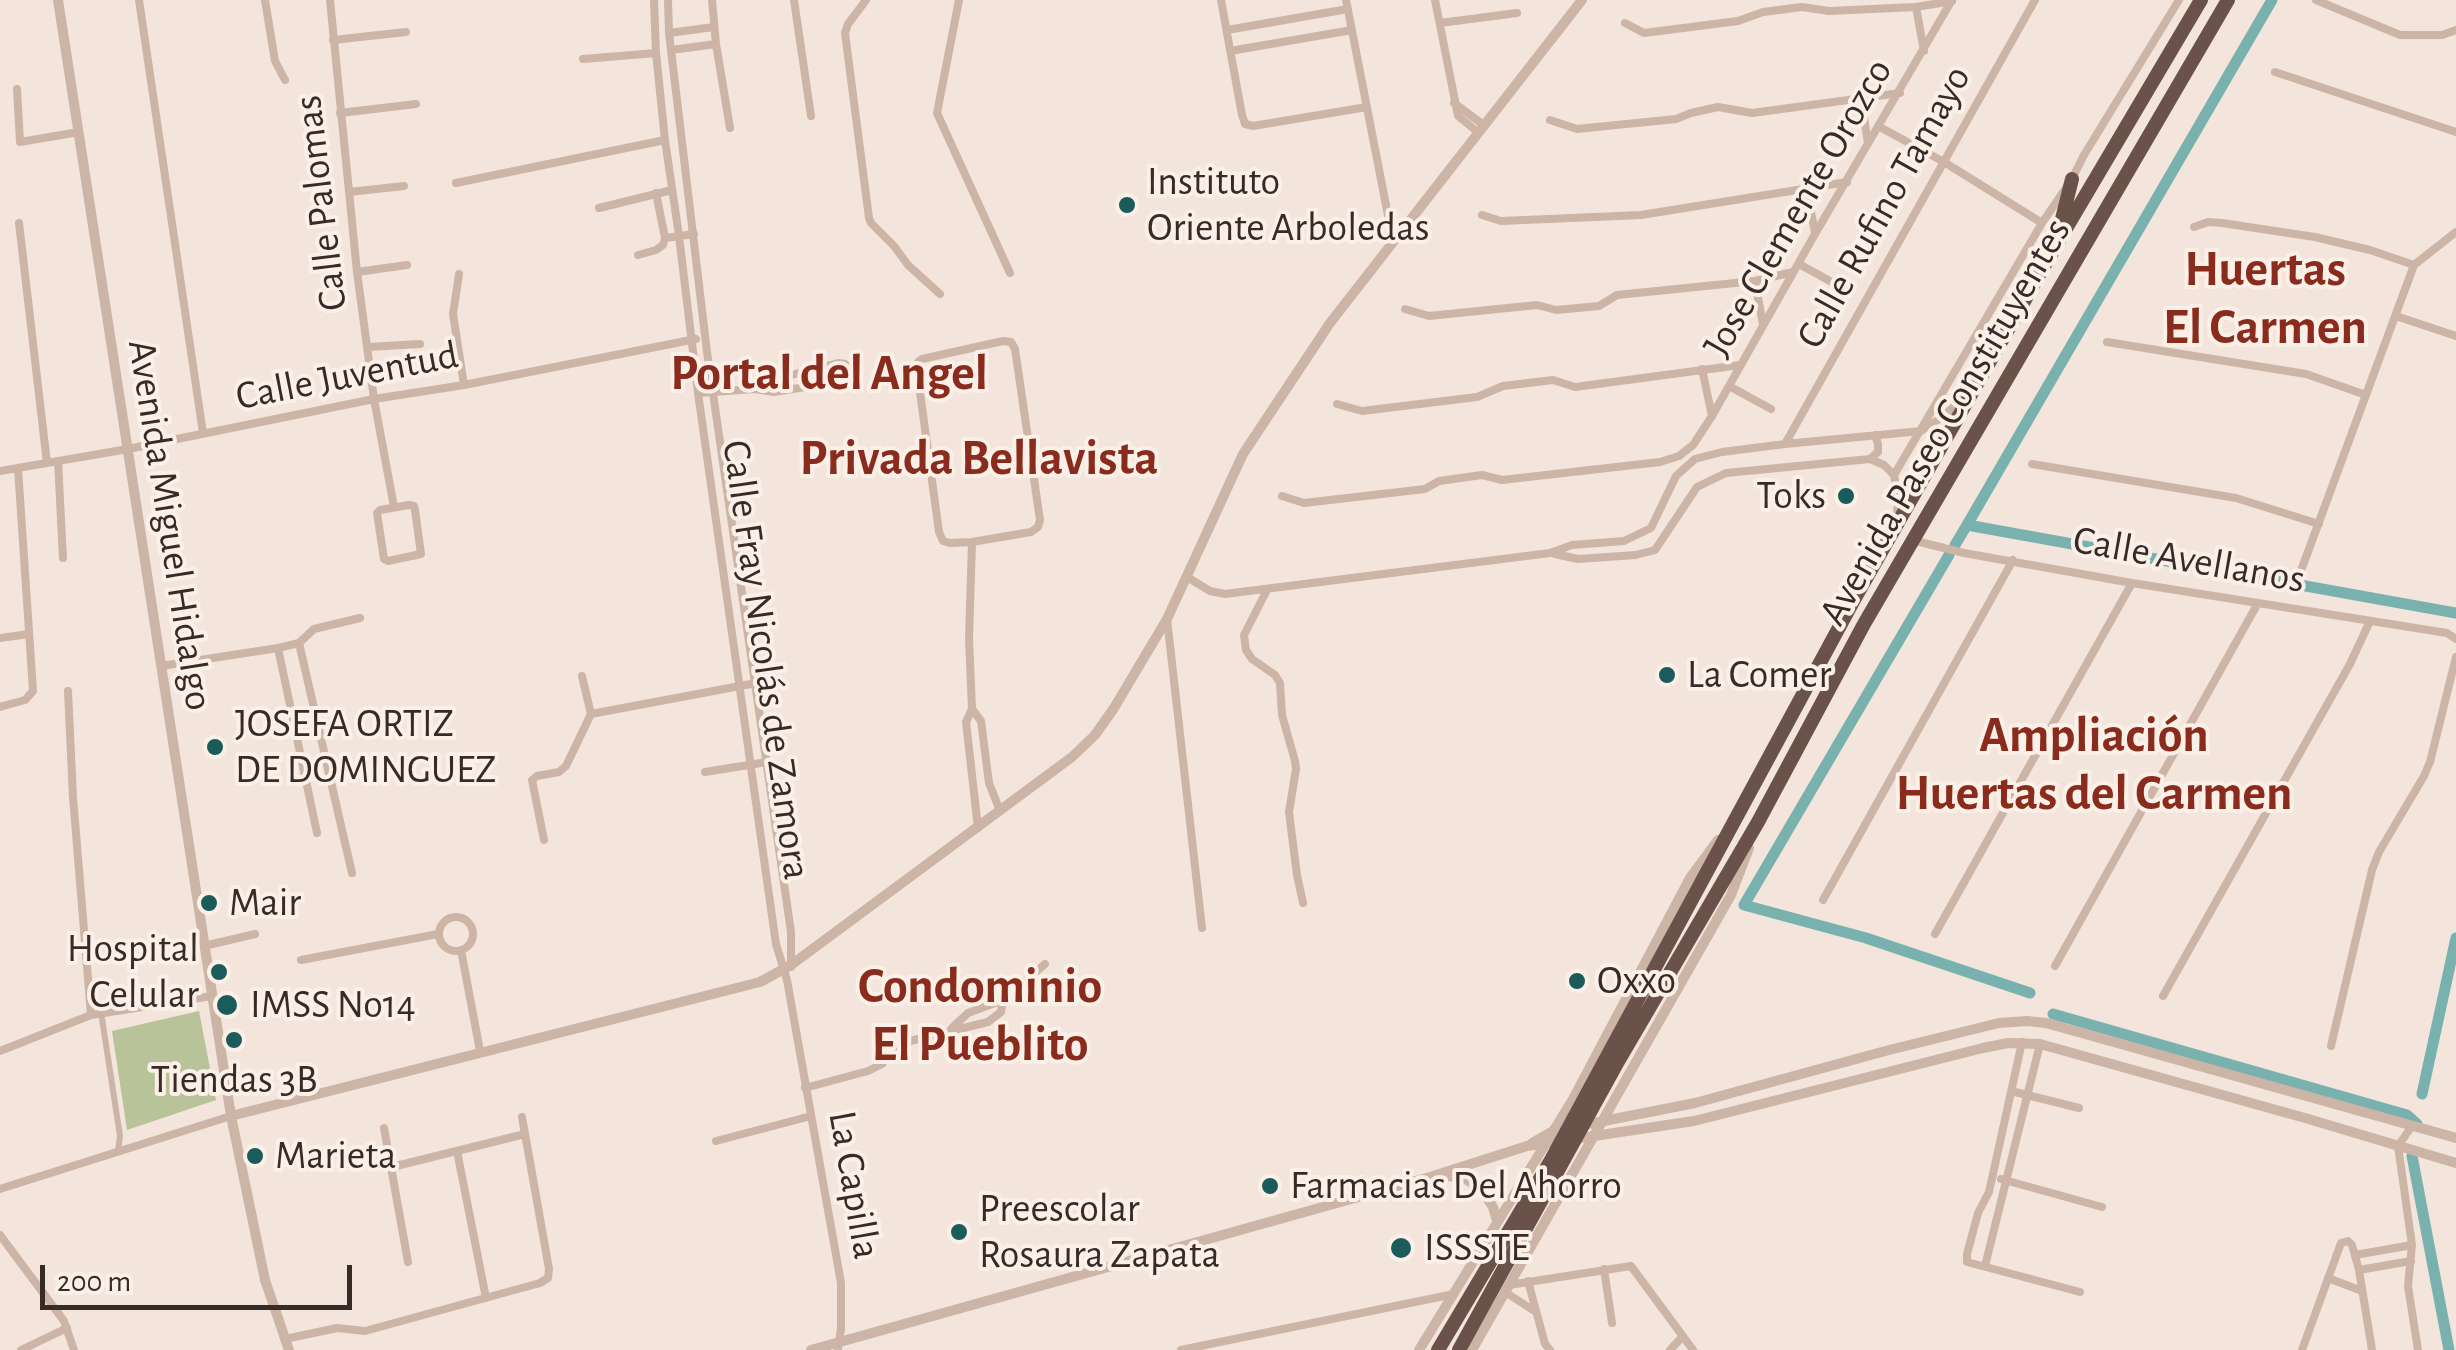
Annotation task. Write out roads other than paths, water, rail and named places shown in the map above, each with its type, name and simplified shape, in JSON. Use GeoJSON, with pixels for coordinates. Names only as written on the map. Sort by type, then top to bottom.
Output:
{"type":"FeatureCollection","features":[{"type":"Feature","properties":{"kind":"highway","name":"Avenida Paseo Constituyentes"},"geometry":{"type":"LineString","coordinates":[[1438,1350],[1551,1160],[1896,526],[2201,0]]}},
{"type":"Feature","properties":{"kind":"highway","name":"Avenida Paseo Constituyentes"},"geometry":{"type":"LineString","coordinates":[[1459,1350],[1616,1065],[1758,822],[1864,624],[2228,0]]}},
{"type":"Feature","properties":{"kind":"highway"},"geometry":{"type":"LineString","coordinates":[[2055,247],[2072,179]]}},
{"type":"Feature","properties":{"kind":"street","name":"Avenida Miguel Hidalgo"},"geometry":{"type":"LineString","coordinates":[[58,0],[231,1116],[265,1280],[287,1345]]}},
{"type":"Feature","properties":{"kind":"street"},"geometry":{"type":"LineString","coordinates":[[139,0],[202,434]]}},
{"type":"Feature","properties":{"kind":"street"},"geometry":{"type":"LineString","coordinates":[[266,0],[275,61],[285,80]]}},
{"type":"Feature","properties":{"kind":"street","name":"Calle Palomas"},"geometry":{"type":"LineString","coordinates":[[330,0],[357,272],[394,506]]}},
{"type":"Feature","properties":{"kind":"street","name":"Calle Fray Nicolás de Zamora"},"geometry":{"type":"LineString","coordinates":[[654,0],[665,140],[698,393],[776,944],[787,972]]}},
{"type":"Feature","properties":{"kind":"street","name":"Calle Fray Nicolás de Zamora"},"geometry":{"type":"LineString","coordinates":[[668,0],[713,392],[790,932],[787,972]]}},
{"type":"Feature","properties":{"kind":"street"},"geometry":{"type":"LineString","coordinates":[[712,0],[730,128]]}},
{"type":"Feature","properties":{"kind":"street"},"geometry":{"type":"LineString","coordinates":[[794,0],[811,116]]}},
{"type":"Feature","properties":{"kind":"street"},"geometry":{"type":"LineString","coordinates":[[866,0],[845,33],[869,218],[908,265],[940,294]]}},
{"type":"Feature","properties":{"kind":"street"},"geometry":{"type":"LineString","coordinates":[[959,0],[938,113],[1010,273]]}},
{"type":"Feature","properties":{"kind":"street"},"geometry":{"type":"LineString","coordinates":[[1221,0],[1243,120],[1249,126],[1367,106]]}},
{"type":"Feature","properties":{"kind":"street"},"geometry":{"type":"LineString","coordinates":[[1436,0],[1454,103],[1481,130]]}},
{"type":"Feature","properties":{"kind":"street"},"geometry":{"type":"LineString","coordinates":[[0,1189],[231,1116],[787,972],[1072,757],[1095,734],[1167,620],[1243,454],[1330,323],[1582,0]]}},
{"type":"Feature","properties":{"kind":"street"},"geometry":{"type":"LineString","coordinates":[[1625,24],[1644,33],[1738,22],[1764,12],[1802,7],[1828,11],[1916,7],[1952,0]]}},
{"type":"Feature","properties":{"kind":"street","name":"Jose Clemente Orozco"},"geometry":{"type":"LineString","coordinates":[[1282,496],[1304,503],[1425,489],[1439,481],[1482,475],[1502,480],[1660,462],[1679,456],[1712,416],[1952,0]]}},
{"type":"Feature","properties":{"kind":"street","name":"Calle Rufino Tamayo"},"geometry":{"type":"LineString","coordinates":[[1784,444],[2035,0]]}},
{"type":"Feature","properties":{"kind":"street"},"geometry":{"type":"LineString","coordinates":[[1894,475],[2179,0]]}},
{"type":"Feature","properties":{"kind":"street"},"geometry":{"type":"LineString","coordinates":[[2316,0],[2400,35],[2442,35],[2456,30]]}},
{"type":"Feature","properties":{"kind":"street"},"geometry":{"type":"LineString","coordinates":[[1228,30],[1347,4],[1393,241]]}},
{"type":"Feature","properties":{"kind":"street"},"geometry":{"type":"LineString","coordinates":[[1916,7],[1924,51]]}},
{"type":"Feature","properties":{"kind":"street"},"geometry":{"type":"LineString","coordinates":[[1440,23],[1517,12]]}},
{"type":"Feature","properties":{"kind":"street"},"geometry":{"type":"LineString","coordinates":[[669,33],[714,27]]}},
{"type":"Feature","properties":{"kind":"street"},"geometry":{"type":"LineString","coordinates":[[1230,51],[1352,30]]}},
{"type":"Feature","properties":{"kind":"street"},"geometry":{"type":"LineString","coordinates":[[333,40],[406,32]]}},
{"type":"Feature","properties":{"kind":"street"},"geometry":{"type":"LineString","coordinates":[[671,50],[716,44]]}},
{"type":"Feature","properties":{"kind":"street"},"geometry":{"type":"LineString","coordinates":[[584,59],[656,53]]}},
{"type":"Feature","properties":{"kind":"street"},"geometry":{"type":"LineString","coordinates":[[658,74],[674,71]]}},
{"type":"Feature","properties":{"kind":"street"},"geometry":{"type":"LineString","coordinates":[[2275,72],[2456,132]]}},
{"type":"Feature","properties":{"kind":"street"},"geometry":{"type":"LineString","coordinates":[[16,89],[20,142],[79,132]]}},
{"type":"Feature","properties":{"kind":"street"},"geometry":{"type":"LineString","coordinates":[[1550,120],[1577,129],[1676,120],[1718,107],[1752,113],[1900,93]]}},
{"type":"Feature","properties":{"kind":"street"},"geometry":{"type":"LineString","coordinates":[[1861,100],[1868,143]]}},
{"type":"Feature","properties":{"kind":"street"},"geometry":{"type":"LineString","coordinates":[[340,114],[416,104]]}},
{"type":"Feature","properties":{"kind":"street"},"geometry":{"type":"LineString","coordinates":[[1878,126],[2042,223]]}},
{"type":"Feature","properties":{"kind":"street"},"geometry":{"type":"LineString","coordinates":[[456,183],[665,140]]}},
{"type":"Feature","properties":{"kind":"street"},"geometry":{"type":"LineString","coordinates":[[1482,214],[1502,222],[1640,215],[1846,182]]}},
{"type":"Feature","properties":{"kind":"street"},"geometry":{"type":"LineString","coordinates":[[348,192],[404,186]]}},
{"type":"Feature","properties":{"kind":"street"},"geometry":{"type":"LineString","coordinates":[[1806,187],[1815,234]]}},
{"type":"Feature","properties":{"kind":"street"},"geometry":{"type":"LineString","coordinates":[[600,208],[672,190]]}},
{"type":"Feature","properties":{"kind":"street"},"geometry":{"type":"LineString","coordinates":[[638,254],[656,250],[666,238],[656,193]]}},
{"type":"Feature","properties":{"kind":"street"},"geometry":{"type":"LineString","coordinates":[[2194,228],[2208,222],[2222,223],[2315,237],[2414,264]]}},
{"type":"Feature","properties":{"kind":"street"},"geometry":{"type":"LineString","coordinates":[[19,223],[47,463]]}},
{"type":"Feature","properties":{"kind":"street"},"geometry":{"type":"LineString","coordinates":[[2302,568],[2414,264],[2456,232]]}},
{"type":"Feature","properties":{"kind":"street"},"geometry":{"type":"LineString","coordinates":[[666,238],[694,234]]}},
{"type":"Feature","properties":{"kind":"street"},"geometry":{"type":"LineString","coordinates":[[357,272],[407,266]]}},
{"type":"Feature","properties":{"kind":"street"},"geometry":{"type":"LineString","coordinates":[[1405,309],[1430,316],[1538,305],[1556,310],[1599,306],[1617,295],[1755,281],[1797,268],[1840,286]]}},
{"type":"Feature","properties":{"kind":"street"},"geometry":{"type":"LineString","coordinates":[[459,274],[452,314],[464,385]]}},
{"type":"Feature","properties":{"kind":"street"},"geometry":{"type":"LineString","coordinates":[[1755,281],[1764,326]]}},
{"type":"Feature","properties":{"kind":"street"},"geometry":{"type":"LineString","coordinates":[[2396,316],[2456,336]]}},
{"type":"Feature","properties":{"kind":"street","name":"Calle Juventud"},"geometry":{"type":"LineString","coordinates":[[0,470],[706,338]]}},
{"type":"Feature","properties":{"kind":"street"},"geometry":{"type":"LineString","coordinates":[[1003,340],[1011,342],[1015,349],[1040,520],[1038,528],[1031,532],[972,542],[950,543],[939,532],[916,370],[922,359],[1003,340]]}},
{"type":"Feature","properties":{"kind":"street"},"geometry":{"type":"LineString","coordinates":[[2107,342],[2306,374],[2366,395]]}},
{"type":"Feature","properties":{"kind":"street"},"geometry":{"type":"LineString","coordinates":[[368,347],[420,344]]}},
{"type":"Feature","properties":{"kind":"street"},"geometry":{"type":"LineString","coordinates":[[698,393],[755,389],[774,392],[843,381],[850,370],[846,364],[838,363],[772,380],[755,389]]}},
{"type":"Feature","properties":{"kind":"street"},"geometry":{"type":"LineString","coordinates":[[1337,404],[1362,411],[1477,398],[1503,386],[1553,380],[1575,387],[1741,364]]}},
{"type":"Feature","properties":{"kind":"street"},"geometry":{"type":"LineString","coordinates":[[1702,369],[1712,416]]}},
{"type":"Feature","properties":{"kind":"street"},"geometry":{"type":"LineString","coordinates":[[1729,386],[1772,409]]}},
{"type":"Feature","properties":{"kind":"street"},"geometry":{"type":"LineString","coordinates":[[1186,577],[1210,592],[1226,594],[1624,541],[1652,528],[1676,476],[1695,459],[1784,444],[1920,431],[1975,387]]}},
{"type":"Feature","properties":{"kind":"street"},"geometry":{"type":"LineString","coordinates":[[1870,460],[1878,452],[1875,435]]}},
{"type":"Feature","properties":{"kind":"street"},"geometry":{"type":"LineString","coordinates":[[1550,552],[1578,559],[1655,550],[1697,487],[1726,473],[1870,460],[1884,465],[1894,475],[1898,497],[1896,526]]}},
{"type":"Feature","properties":{"kind":"street"},"geometry":{"type":"LineString","coordinates":[[58,462],[64,558]]}},
{"type":"Feature","properties":{"kind":"street"},"geometry":{"type":"LineString","coordinates":[[2032,464],[2236,498],[2319,524]]}},
{"type":"Feature","properties":{"kind":"street"},"geometry":{"type":"LineString","coordinates":[[0,707],[25,700],[33,691],[18,468]]}},
{"type":"Feature","properties":{"kind":"street"},"geometry":{"type":"LineString","coordinates":[[394,506],[414,506],[422,550],[416,557],[384,560],[377,513],[394,506]]}},
{"type":"Feature","properties":{"kind":"street","name":"Calle Avellanos"},"geometry":{"type":"LineString","coordinates":[[1912,540],[1964,553],[2447,633],[2456,639]]}},
{"type":"Feature","properties":{"kind":"street"},"geometry":{"type":"LineString","coordinates":[[972,542],[972,709],[966,722],[978,828]]}},
{"type":"Feature","properties":{"kind":"street"},"geometry":{"type":"LineString","coordinates":[[1823,900],[2013,560]]}},
{"type":"Feature","properties":{"kind":"street"},"geometry":{"type":"LineString","coordinates":[[1935,934],[2132,582]]}},
{"type":"Feature","properties":{"kind":"street"},"geometry":{"type":"LineString","coordinates":[[1267,590],[1244,635],[1252,660],[1276,675],[1280,683],[1282,715],[1296,770],[1289,812],[1303,903]]}},
{"type":"Feature","properties":{"kind":"street"},"geometry":{"type":"LineString","coordinates":[[2056,966],[2258,603]]}},
{"type":"Feature","properties":{"kind":"street"},"geometry":{"type":"LineString","coordinates":[[161,666],[300,643],[314,629],[360,618]]}},
{"type":"Feature","properties":{"kind":"street"},"geometry":{"type":"LineString","coordinates":[[1167,620],[1202,928]]}},
{"type":"Feature","properties":{"kind":"street"},"geometry":{"type":"LineString","coordinates":[[2163,996],[2350,664],[2370,620]]}},
{"type":"Feature","properties":{"kind":"street"},"geometry":{"type":"LineString","coordinates":[[0,638],[29,634]]}},
{"type":"Feature","properties":{"kind":"street"},"geometry":{"type":"LineString","coordinates":[[300,643],[352,873]]}},
{"type":"Feature","properties":{"kind":"street"},"geometry":{"type":"LineString","coordinates":[[278,648],[317,833]]}},
{"type":"Feature","properties":{"kind":"street"},"geometry":{"type":"LineString","coordinates":[[2331,1046],[2372,870],[2430,762],[2456,657]]}},
{"type":"Feature","properties":{"kind":"street"},"geometry":{"type":"LineString","coordinates":[[544,840],[532,780],[566,766],[591,714],[582,676]]}},
{"type":"Feature","properties":{"kind":"street"},"geometry":{"type":"LineString","coordinates":[[591,714],[756,683]]}},
{"type":"Feature","properties":{"kind":"street"},"geometry":{"type":"LineString","coordinates":[[68,690],[73,797],[96,1014],[120,1136],[118,1151]]}},
{"type":"Feature","properties":{"kind":"street"},"geometry":{"type":"LineString","coordinates":[[972,709],[981,720],[989,783],[1000,811]]}},
{"type":"Feature","properties":{"kind":"street"},"geometry":{"type":"LineString","coordinates":[[706,772],[767,762]]}},
{"type":"Feature","properties":{"kind":"street"},"geometry":{"type":"LineString","coordinates":[[1419,1350],[1573,1098],[1690,878],[1740,811]]}},
{"type":"Feature","properties":{"kind":"street"},"geometry":{"type":"LineString","coordinates":[[1472,1350],[1731,895],[1758,822]]}},
{"type":"Feature","properties":{"kind":"street"},"geometry":{"type":"LineString","coordinates":[[458,916],[465,918],[473,930],[470,943],[460,950],[448,950],[438,934],[445,920],[458,916]]}},
{"type":"Feature","properties":{"kind":"street"},"geometry":{"type":"LineString","coordinates":[[204,946],[254,934]]}},
{"type":"Feature","properties":{"kind":"street"},"geometry":{"type":"LineString","coordinates":[[301,960],[438,934]]}},
{"type":"Feature","properties":{"kind":"street"},"geometry":{"type":"LineString","coordinates":[[460,950],[480,1052]]}},
{"type":"Feature","properties":{"kind":"street"},"geometry":{"type":"LineString","coordinates":[[948,1031],[968,1013],[1003,1000],[1045,964]]}},
{"type":"Feature","properties":{"kind":"street","name":"La Capilla"},"geometry":{"type":"LineString","coordinates":[[787,972],[841,1283],[838,1346]]}},
{"type":"Feature","properties":{"kind":"street"},"geometry":{"type":"LineString","coordinates":[[0,1051],[96,1014],[212,996]]}},
{"type":"Feature","properties":{"kind":"street"},"geometry":{"type":"LineString","coordinates":[[805,1088],[868,1072],[902,1043],[988,1022],[1001,1012],[1003,1000]]}},
{"type":"Feature","properties":{"kind":"street"},"geometry":{"type":"LineString","coordinates":[[1527,1146],[1553,1131],[1695,1104],[1889,1050],[2026,1021],[2046,1023],[2456,1138]]}},
{"type":"Feature","properties":{"kind":"street"},"geometry":{"type":"LineString","coordinates":[[2022,1042],[1992,1177],[1974,1226],[1967,1262],[2080,1292]]}},
{"type":"Feature","properties":{"kind":"street"},"geometry":{"type":"LineString","coordinates":[[811,1350],[838,1346],[1527,1146],[1694,1121],[1983,1048],[2022,1042],[2306,1118],[2456,1163]]}},
{"type":"Feature","properties":{"kind":"street"},"geometry":{"type":"LineString","coordinates":[[1985,1266],[2040,1044]]}},
{"type":"Feature","properties":{"kind":"street"},"geometry":{"type":"LineString","coordinates":[[1591,1066],[1599,1080],[1627,1077]]}},
{"type":"Feature","properties":{"kind":"street"},"geometry":{"type":"LineString","coordinates":[[2011,1091],[2080,1108]]}},
{"type":"Feature","properties":{"kind":"street"},"geometry":{"type":"LineString","coordinates":[[1573,1098],[1596,1093],[1614,1101]]}},
{"type":"Feature","properties":{"kind":"street"},"geometry":{"type":"LineString","coordinates":[[1694,1121],[1691,1113],[1695,1104]]}},
{"type":"Feature","properties":{"kind":"street"},"geometry":{"type":"LineString","coordinates":[[716,1141],[811,1116]]}},
{"type":"Feature","properties":{"kind":"street"},"geometry":{"type":"LineString","coordinates":[[287,1345],[337,1328],[365,1331],[548,1278],[550,1269],[522,1117]]}},
{"type":"Feature","properties":{"kind":"street"},"geometry":{"type":"LineString","coordinates":[[2412,1126],[2398,1146],[2412,1245],[2408,1286],[2418,1350]]}},
{"type":"Feature","properties":{"kind":"street"},"geometry":{"type":"LineString","coordinates":[[384,1128],[408,1262]]}},
{"type":"Feature","properties":{"kind":"street"},"geometry":{"type":"LineString","coordinates":[[392,1168],[525,1134]]}},
{"type":"Feature","properties":{"kind":"street"},"geometry":{"type":"LineString","coordinates":[[457,1151],[486,1298]]}},
{"type":"Feature","properties":{"kind":"street"},"geometry":{"type":"LineString","coordinates":[[1437,1175],[1456,1176],[1479,1187],[1493,1207],[1497,1222]]}},
{"type":"Feature","properties":{"kind":"street"},"geometry":{"type":"LineString","coordinates":[[1992,1177],[2102,1206]]}},
{"type":"Feature","properties":{"kind":"street"},"geometry":{"type":"LineString","coordinates":[[0,1235],[67,1328],[74,1350]]}},
{"type":"Feature","properties":{"kind":"street"},"geometry":{"type":"LineString","coordinates":[[2302,1350],[2341,1243],[2348,1241],[2359,1270],[2372,1350]]}},
{"type":"Feature","properties":{"kind":"street"},"geometry":{"type":"LineString","coordinates":[[2355,1254],[2412,1245]]}},
{"type":"Feature","properties":{"kind":"street"},"geometry":{"type":"LineString","coordinates":[[2359,1270],[2411,1261]]}},
{"type":"Feature","properties":{"kind":"street"},"geometry":{"type":"LineString","coordinates":[[1507,1288],[1631,1266],[1693,1350]]}},
{"type":"Feature","properties":{"kind":"street"},"geometry":{"type":"LineString","coordinates":[[1604,1269],[1612,1324]]}},
{"type":"Feature","properties":{"kind":"street"},"geometry":{"type":"LineString","coordinates":[[2328,1278],[2362,1291]]}},
{"type":"Feature","properties":{"kind":"street"},"geometry":{"type":"LineString","coordinates":[[1528,1282],[1545,1348]]}},
{"type":"Feature","properties":{"kind":"street"},"geometry":{"type":"LineString","coordinates":[[1507,1288],[1536,1312]]}},
{"type":"Feature","properties":{"kind":"street"},"geometry":{"type":"LineString","coordinates":[[1181,1350],[1454,1294]]}},
{"type":"Feature","properties":{"kind":"street"},"geometry":{"type":"LineString","coordinates":[[21,1350],[67,1328]]}},
{"type":"Feature","properties":{"kind":"street"},"geometry":{"type":"LineString","coordinates":[[1670,1350],[1683,1336]]}},
{"type":"Feature","properties":{"kind":"waterway"},"geometry":{"type":"LineString","coordinates":[[2272,0],[1967,525],[2456,613]]}},
{"type":"Feature","properties":{"kind":"waterway"},"geometry":{"type":"LineString","coordinates":[[1955,545],[1967,525]]}},
{"type":"Feature","properties":{"kind":"waterway"},"geometry":{"type":"LineString","coordinates":[[1949,555],[1744,905],[1866,938],[2030,993]]}},
{"type":"Feature","properties":{"kind":"waterway"},"geometry":{"type":"LineString","coordinates":[[2422,1094],[2456,938]]}},
{"type":"Feature","properties":{"kind":"waterway"},"geometry":{"type":"LineString","coordinates":[[2053,1014],[2407,1115],[2417,1124]]}},
{"type":"Feature","properties":{"kind":"waterway"},"geometry":{"type":"LineString","coordinates":[[2412,1156],[2449,1350]]}},
{"type":"Feature","properties":{"kind":"place","name":"Instituto Oriente Arboledas"},"geometry":{"type":"Point","coordinates":[1127,205]}},
{"type":"Feature","properties":{"kind":"place","name":"Toks"},"geometry":{"type":"Point","coordinates":[1846,496]}},
{"type":"Feature","properties":{"kind":"place","name":"La Comer"},"geometry":{"type":"Point","coordinates":[1667,675]}},
{"type":"Feature","properties":{"kind":"place","name":"JOSEFA ORTIZ DE DOMINGUEZ"},"geometry":{"type":"Point","coordinates":[215,747]}},
{"type":"Feature","properties":{"kind":"place","name":"Mair"},"geometry":{"type":"Point","coordinates":[209,903]}},
{"type":"Feature","properties":{"kind":"place","name":"Hospital Celular"},"geometry":{"type":"Point","coordinates":[219,972]}},
{"type":"Feature","properties":{"kind":"place","name":"Oxxo"},"geometry":{"type":"Point","coordinates":[1577,981]}},
{"type":"Feature","properties":{"kind":"place","name":"IMSS No14"},"geometry":{"type":"Point","coordinates":[227,1005]}},
{"type":"Feature","properties":{"kind":"place","name":"Tiendas 3B"},"geometry":{"type":"Point","coordinates":[234,1040]}},
{"type":"Feature","properties":{"kind":"place","name":"Marieta"},"geometry":{"type":"Point","coordinates":[255,1156]}},
{"type":"Feature","properties":{"kind":"place","name":"Farmacias Del Ahorro"},"geometry":{"type":"Point","coordinates":[1270,1186]}},
{"type":"Feature","properties":{"kind":"place","name":"Preescolar Rosaura Zapata"},"geometry":{"type":"Point","coordinates":[959,1232]}},
{"type":"Feature","properties":{"kind":"place","name":"ISSSTE"},"geometry":{"type":"Point","coordinates":[1401,1248]}},
{"type":"Feature","properties":{"kind":"district","name":"Huertas El Carmen"},"geometry":{"type":"Point","coordinates":[2265,299]}},
{"type":"Feature","properties":{"kind":"district","name":"Portal del Angel"},"geometry":{"type":"Point","coordinates":[829,374]}},
{"type":"Feature","properties":{"kind":"district","name":"Privada Bellavista"},"geometry":{"type":"Point","coordinates":[979,459]}},
{"type":"Feature","properties":{"kind":"district","name":"Ampliación Huertas del Carmen"},"geometry":{"type":"Point","coordinates":[2094,765]}},
{"type":"Feature","properties":{"kind":"district","name":"Condominio El Pueblito"},"geometry":{"type":"Point","coordinates":[980,1016]}}]}
